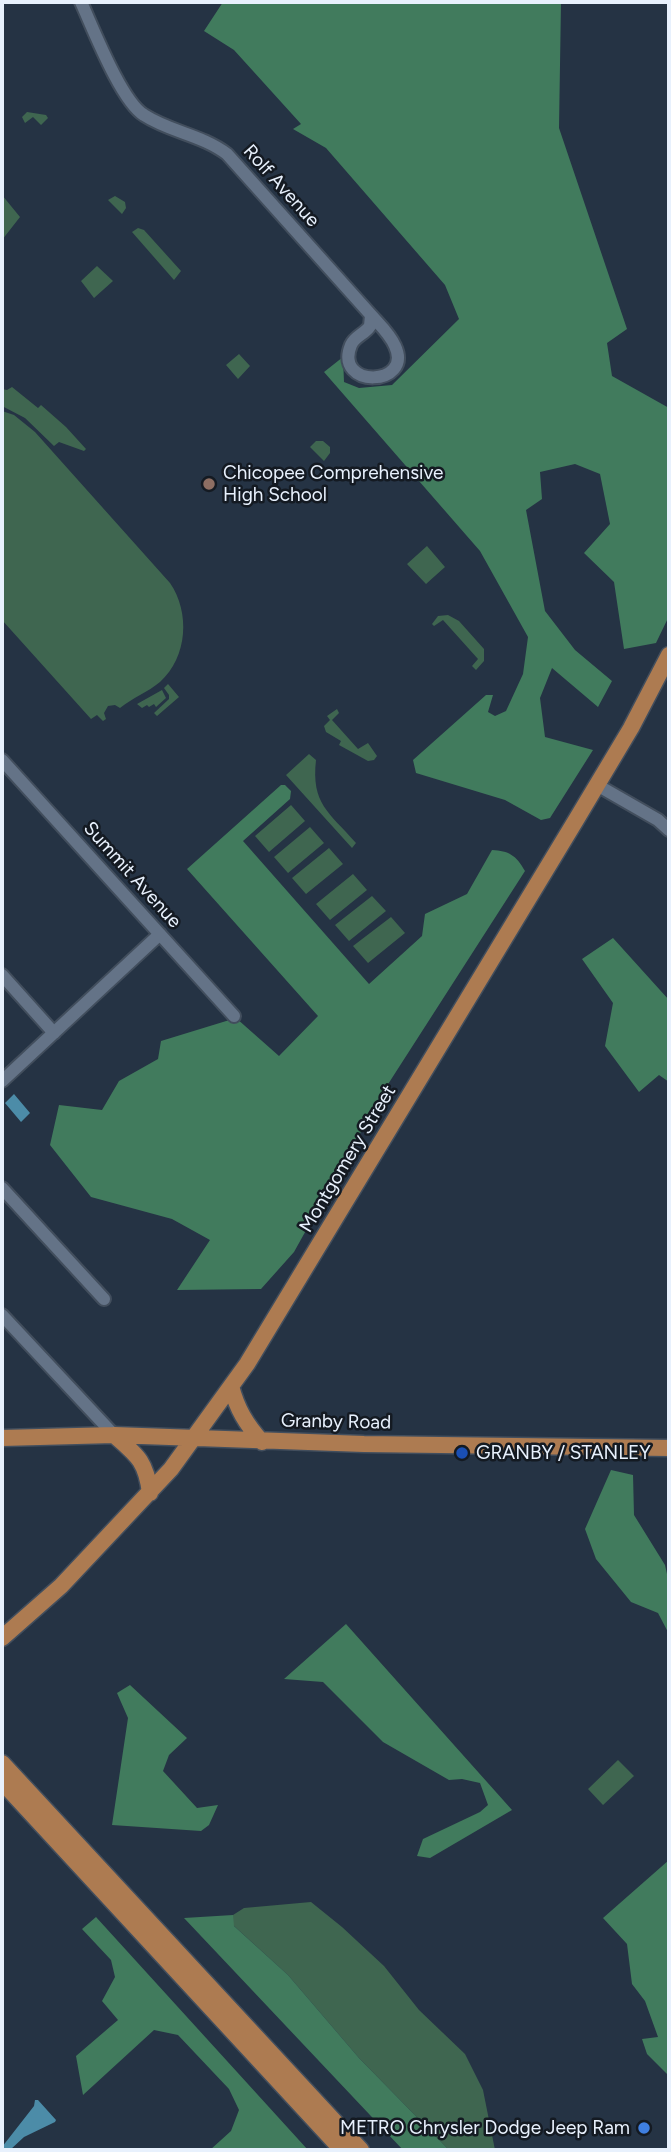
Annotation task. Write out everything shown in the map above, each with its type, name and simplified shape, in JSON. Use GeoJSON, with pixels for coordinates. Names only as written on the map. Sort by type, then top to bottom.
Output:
{"type":"FeatureCollection","features":[{"type":"Feature","properties":{"kind":"main road","name":"Montgomery Street"},"geometry":{"type":"LineString","coordinates":[[2,1638],[61,1586],[150,1493],[193,1440],[253,1354],[631,728],[669,655]]}},
{"type":"Feature","properties":{"kind":"main road"},"geometry":{"type":"LineString","coordinates":[[231,1386],[236,1407],[247,1426],[262,1441]]}},
{"type":"Feature","properties":{"kind":"main road"},"geometry":{"type":"LineString","coordinates":[[114,1435],[138,1455],[144,1464],[150,1493]]}},
{"type":"Feature","properties":{"kind":"main road","name":"Granby Road"},"geometry":{"type":"LineString","coordinates":[[2,1438],[114,1435],[193,1440],[669,1448]]}},
{"type":"Feature","properties":{"kind":"main road"},"geometry":{"type":"LineString","coordinates":[[2,1763],[361,2150]]}},
{"type":"Feature","properties":{"kind":"main road"},"geometry":{"type":"LineString","coordinates":[[2,1782],[342,2150]]}},
{"type":"Feature","properties":{"kind":"street","name":"Rolf Avenue"},"geometry":{"type":"LineString","coordinates":[[81,2],[127,96],[139,112],[162,124],[210,142],[227,155],[371,315],[395,344],[397,359],[389,373],[375,379],[360,375],[354,370],[349,355],[354,340],[370,326],[371,315]]}},
{"type":"Feature","properties":{"kind":"street","name":"Summit Avenue"},"geometry":{"type":"LineString","coordinates":[[2,760],[234,1016]]}},
{"type":"Feature","properties":{"kind":"street"},"geometry":{"type":"LineString","coordinates":[[597,785],[658,820],[669,830]]}},
{"type":"Feature","properties":{"kind":"street"},"geometry":{"type":"LineString","coordinates":[[2,1081],[160,934]]}},
{"type":"Feature","properties":{"kind":"street"},"geometry":{"type":"LineString","coordinates":[[2,975],[54,1033]]}},
{"type":"Feature","properties":{"kind":"street"},"geometry":{"type":"LineString","coordinates":[[2,1188],[104,1299]]}},
{"type":"Feature","properties":{"kind":"street"},"geometry":{"type":"LineString","coordinates":[[2,1315],[114,1435]]}},
{"type":"Feature","properties":{"kind":"green space"},"geometry":{"type":"Polygon","coordinates":[[[223,2],[561,2],[559,128],[627,329],[607,343],[612,376],[669,408],[669,616],[656,643],[624,649],[614,582],[584,553],[610,524],[600,474],[575,464],[540,472],[542,499],[526,510],[545,611],[575,650],[612,681],[598,707],[552,668],[540,698],[545,737],[593,750],[550,818],[541,820],[505,800],[416,773],[413,760],[486,695],[493,695],[488,712],[495,716],[506,711],[523,674],[528,637],[480,551],[324,372],[343,357],[344,382],[359,388],[392,385],[459,319],[445,285],[326,148],[293,129],[301,124],[234,50],[204,31],[223,2]]]}},
{"type":"Feature","properties":{"kind":"green space"},"geometry":{"type":"Polygon","coordinates":[[[27,112],[46,115],[48,118],[41,125],[33,117],[25,123],[22,117],[27,112]]]}},
{"type":"Feature","properties":{"kind":"green space"},"geometry":{"type":"Polygon","coordinates":[[[2,195],[20,217],[2,240],[2,195]]]}},
{"type":"Feature","properties":{"kind":"green space"},"geometry":{"type":"Polygon","coordinates":[[[115,196],[125,202],[126,208],[122,214],[108,200],[115,196]]]}},
{"type":"Feature","properties":{"kind":"green space"},"geometry":{"type":"Polygon","coordinates":[[[138,228],[144,230],[181,271],[174,280],[132,232],[138,228]]]}},
{"type":"Feature","properties":{"kind":"green space"},"geometry":{"type":"Polygon","coordinates":[[[97,266],[113,281],[94,298],[81,281],[97,266]]]}},
{"type":"Feature","properties":{"kind":"green space"},"geometry":{"type":"Polygon","coordinates":[[[239,354],[250,366],[238,379],[226,365],[239,354]]]}},
{"type":"Feature","properties":{"kind":"green space"},"geometry":{"type":"Polygon","coordinates":[[[12,387],[38,408],[41,405],[86,449],[84,451],[59,442],[54,446],[25,418],[2,406],[2,389],[12,387]]]}},
{"type":"Feature","properties":{"kind":"green space"},"geometry":{"type":"Polygon","coordinates":[[[2,411],[14,415],[35,432],[170,583],[181,607],[181,647],[169,672],[155,686],[120,708],[115,705],[108,706],[104,713],[106,719],[103,721],[97,715],[91,719],[2,620],[2,411]]]}},
{"type":"Feature","properties":{"kind":"green space"},"geometry":{"type":"Polygon","coordinates":[[[316,441],[323,441],[330,447],[330,453],[324,461],[310,447],[316,441]]]}},
{"type":"Feature","properties":{"kind":"green space"},"geometry":{"type":"Polygon","coordinates":[[[427,546],[445,567],[426,584],[407,564],[427,546]]]}},
{"type":"Feature","properties":{"kind":"green space"},"geometry":{"type":"Polygon","coordinates":[[[448,615],[459,621],[484,649],[484,661],[476,670],[472,666],[478,659],[443,620],[434,626],[432,624],[438,616],[448,615]]]}},
{"type":"Feature","properties":{"kind":"green space"},"geometry":{"type":"Polygon","coordinates":[[[168,684],[179,697],[157,716],[154,713],[169,699],[164,688],[168,684]]]}},
{"type":"Feature","properties":{"kind":"green space"},"geometry":{"type":"Polygon","coordinates":[[[162,690],[166,698],[156,707],[154,704],[142,708],[137,704],[162,690]]]}},
{"type":"Feature","properties":{"kind":"green space"},"geometry":{"type":"Polygon","coordinates":[[[337,709],[339,713],[332,720],[358,749],[368,743],[377,756],[374,760],[368,761],[339,745],[341,741],[326,732],[324,726],[330,720],[327,716],[337,709]]]}},
{"type":"Feature","properties":{"kind":"green space"},"geometry":{"type":"Polygon","coordinates":[[[309,754],[316,760],[315,775],[319,797],[330,815],[356,843],[352,848],[286,775],[309,754]]]}},
{"type":"Feature","properties":{"kind":"green space"},"geometry":{"type":"Polygon","coordinates":[[[281,785],[291,791],[290,799],[243,841],[369,984],[422,936],[425,914],[467,894],[492,850],[511,855],[525,871],[383,1092],[294,1252],[261,1289],[177,1290],[210,1240],[172,1219],[91,1197],[50,1145],[59,1105],[102,1110],[119,1081],[158,1059],[161,1041],[236,1018],[279,1056],[318,1016],[187,869],[281,785]]]}},
{"type":"Feature","properties":{"kind":"green space"},"geometry":{"type":"Polygon","coordinates":[[[291,805],[305,821],[269,852],[255,836],[291,805]]]}},
{"type":"Feature","properties":{"kind":"green space"},"geometry":{"type":"Polygon","coordinates":[[[310,827],[324,843],[288,873],[274,857],[310,827]]]}},
{"type":"Feature","properties":{"kind":"green space"},"geometry":{"type":"Polygon","coordinates":[[[329,848],[343,864],[306,894],[292,878],[329,848]]]}},
{"type":"Feature","properties":{"kind":"green space"},"geometry":{"type":"Polygon","coordinates":[[[353,874],[367,890],[330,920],[316,904],[353,874]]]}},
{"type":"Feature","properties":{"kind":"green space"},"geometry":{"type":"Polygon","coordinates":[[[372,896],[386,911],[349,941],[335,925],[372,896]]]}},
{"type":"Feature","properties":{"kind":"green space"},"geometry":{"type":"Polygon","coordinates":[[[391,917],[405,933],[368,963],[353,946],[391,917]]]}},
{"type":"Feature","properties":{"kind":"green space"},"geometry":{"type":"Polygon","coordinates":[[[613,938],[669,1000],[669,1082],[659,1075],[639,1092],[605,1046],[613,1003],[582,959],[613,938]]]}},
{"type":"Feature","properties":{"kind":"green space"},"geometry":{"type":"Polygon","coordinates":[[[611,1470],[633,1475],[634,1515],[665,1565],[669,1583],[669,1634],[658,1613],[631,1602],[596,1559],[585,1529],[611,1470]]]}},
{"type":"Feature","properties":{"kind":"green space"},"geometry":{"type":"Polygon","coordinates":[[[346,1624],[512,1810],[430,1858],[417,1856],[423,1839],[480,1812],[488,1805],[480,1783],[462,1779],[449,1780],[383,1742],[323,1682],[284,1679],[346,1624]]]}},
{"type":"Feature","properties":{"kind":"green space"},"geometry":{"type":"Polygon","coordinates":[[[130,1685],[187,1738],[169,1755],[163,1771],[197,1808],[218,1805],[209,1825],[201,1831],[112,1825],[128,1718],[117,1693],[130,1685]]]}},
{"type":"Feature","properties":{"kind":"green space"},"geometry":{"type":"Polygon","coordinates":[[[618,1760],[634,1776],[603,1805],[588,1789],[618,1760]]]}},
{"type":"Feature","properties":{"kind":"green space"},"geometry":{"type":"Polygon","coordinates":[[[669,1860],[669,2076],[647,2054],[642,2039],[658,2037],[645,2001],[632,1984],[627,1944],[603,1918],[669,1860]]]}},
{"type":"Feature","properties":{"kind":"green space"},"geometry":{"type":"Polygon","coordinates":[[[311,1902],[384,1966],[419,2010],[465,2054],[483,2090],[495,2150],[449,2150],[359,2058],[288,1975],[233,1925],[233,1915],[244,1908],[311,1902]]]}},
{"type":"Feature","properties":{"kind":"green space"},"geometry":{"type":"Polygon","coordinates":[[[233,1915],[234,1926],[288,1975],[359,2058],[449,2150],[403,2150],[184,1918],[233,1915]]]}},
{"type":"Feature","properties":{"kind":"green space"},"geometry":{"type":"Polygon","coordinates":[[[96,1917],[308,2150],[210,2150],[231,2131],[239,2110],[229,2089],[178,2035],[154,2030],[83,2095],[76,2056],[118,2020],[102,2001],[115,1977],[111,1960],[82,1929],[96,1917]]]}},
{"type":"Feature","properties":{"kind":"water"},"geometry":{"type":"Polygon","coordinates":[[[14,1094],[30,1113],[21,1122],[5,1103],[14,1094]]]}},
{"type":"Feature","properties":{"kind":"water"},"geometry":{"type":"Polygon","coordinates":[[[35,2100],[38,2100],[55,2122],[24,2137],[10,2150],[2,2150],[34,2106],[35,2100]]]}},
{"type":"Feature","properties":{"kind":"place","name":"Chicopee Comprehensive High School"},"geometry":{"type":"Point","coordinates":[209,484]}},
{"type":"Feature","properties":{"kind":"place","name":"GRANBY / STANLEY"},"geometry":{"type":"Point","coordinates":[462,1453]}},
{"type":"Feature","properties":{"kind":"place","name":"METRO Chrysler Dodge Jeep Ram"},"geometry":{"type":"Point","coordinates":[644,2128]}}]}
